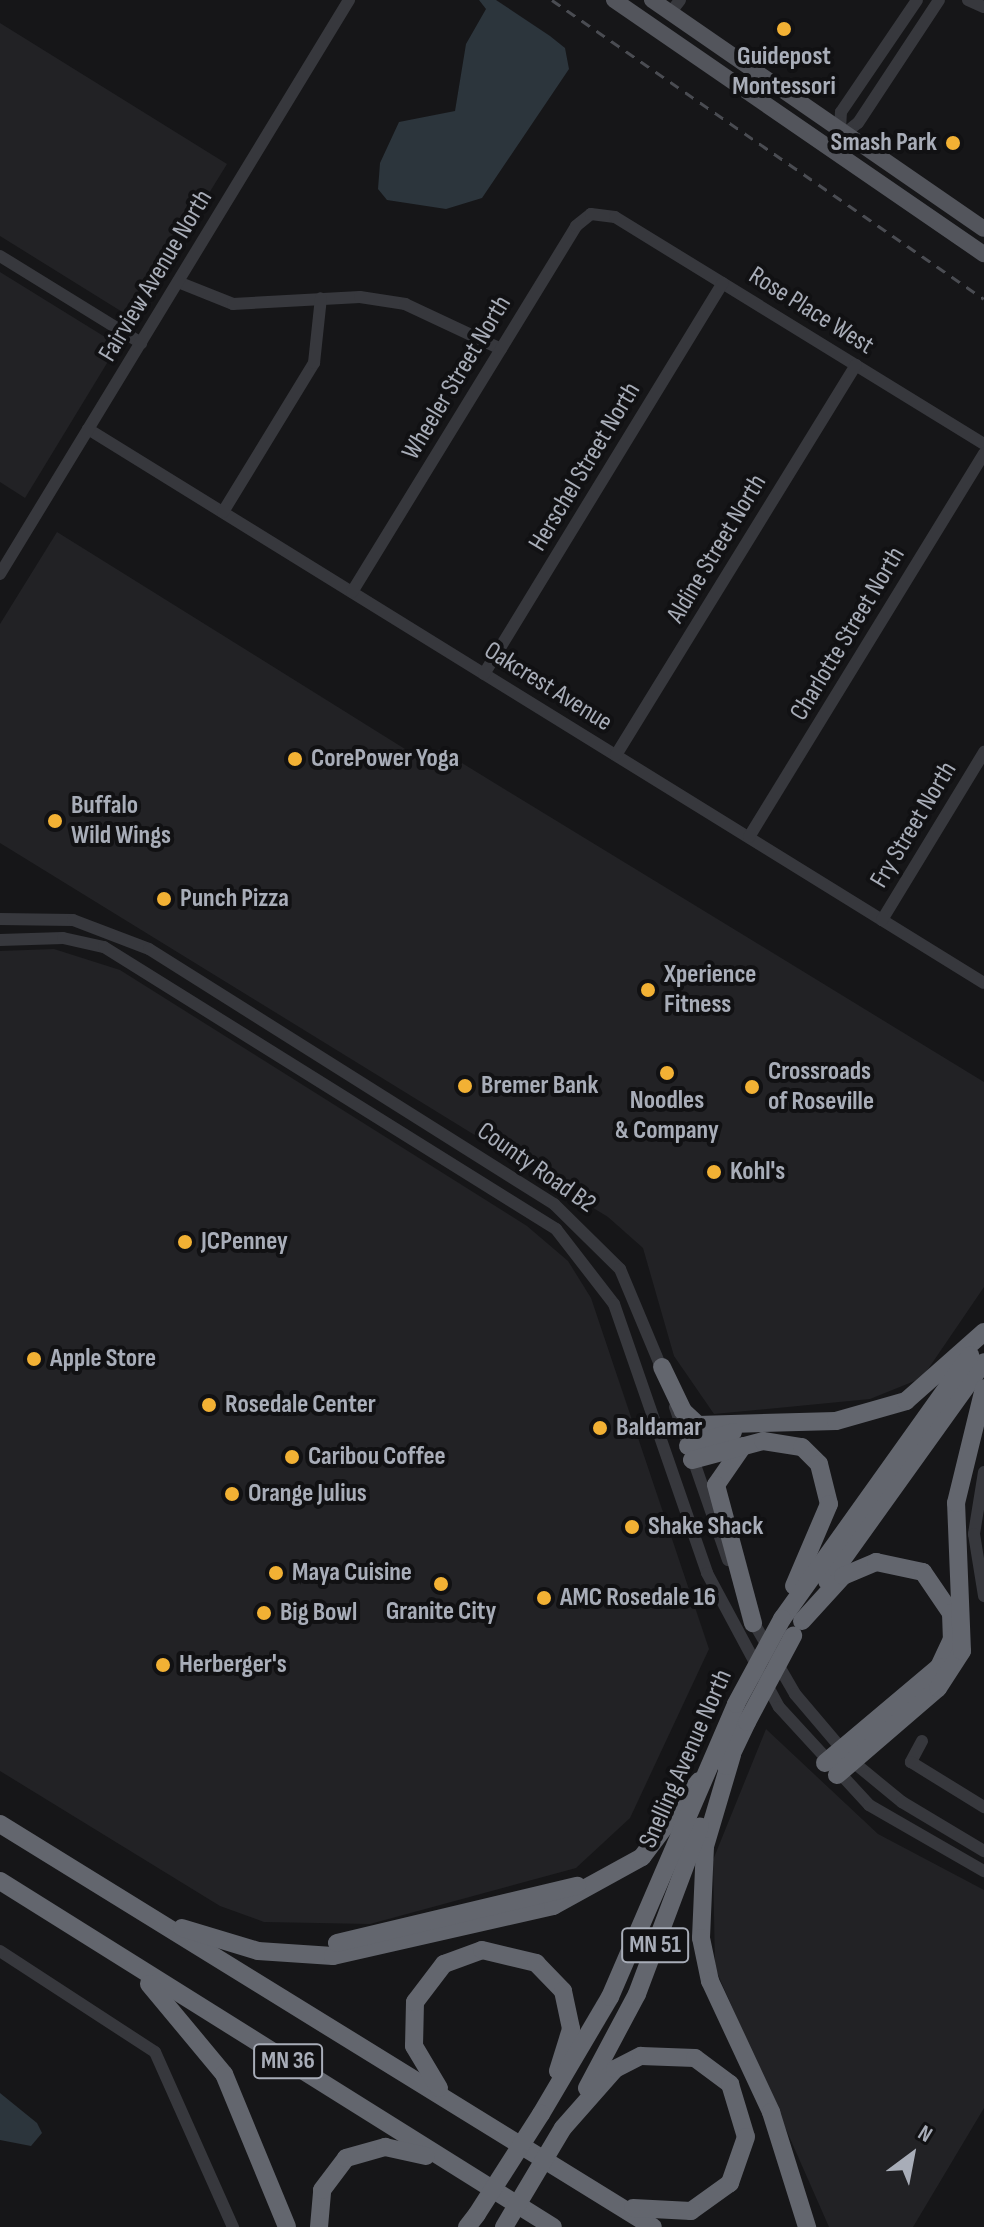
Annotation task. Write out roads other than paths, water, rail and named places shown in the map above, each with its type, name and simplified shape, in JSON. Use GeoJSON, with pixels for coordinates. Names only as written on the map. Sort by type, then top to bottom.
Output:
{"type":"FeatureCollection","features":[{"type":"Feature","properties":{"kind":"highway"},"geometry":{"type":"LineString","coordinates":[[662,1367],[683,1411],[698,1425],[787,1420],[836,1421],[888,1410],[929,1385],[984,1332]]}},
{"type":"Feature","properties":{"kind":"highway","name":"Snelling Avenue North"},"geometry":{"type":"LineString","coordinates":[[471,2223],[541,2114],[610,1997],[699,1781],[736,1704],[984,1332]]}},
{"type":"Feature","properties":{"kind":"highway","name":"Snelling Avenue North"},"geometry":{"type":"LineString","coordinates":[[504,2227],[627,2016],[732,1755],[791,1622],[984,1362]]}},
{"type":"Feature","properties":{"kind":"highway"},"geometry":{"type":"LineString","coordinates":[[847,1755],[938,1688],[962,1651],[956,1503],[984,1388]]}},
{"type":"Feature","properties":{"kind":"highway"},"geometry":{"type":"LineString","coordinates":[[690,1453],[787,1420]]}},
{"type":"Feature","properties":{"kind":"highway"},"geometry":{"type":"LineString","coordinates":[[690,1453],[750,1442],[802,1447],[829,1485],[829,1504],[791,1622]]}},
{"type":"Feature","properties":{"kind":"highway"},"geometry":{"type":"LineString","coordinates":[[750,1442],[721,1468],[716,1485],[753,1623]]}},
{"type":"Feature","properties":{"kind":"highway"},"geometry":{"type":"LineString","coordinates":[[791,1622],[843,1576],[876,1562],[923,1572],[951,1613],[952,1639],[939,1667],[831,1769]]}},
{"type":"Feature","properties":{"kind":"highway"},"geometry":{"type":"LineString","coordinates":[[732,1755],[705,1846],[701,1938],[710,1981],[771,2112],[807,2227]]}},
{"type":"Feature","properties":{"kind":"highway"},"geometry":{"type":"LineString","coordinates":[[102,1888],[231,1944],[315,1957],[368,1953],[553,1906],[614,1877],[642,1857],[699,1781]]}},
{"type":"Feature","properties":{"kind":"highway","name":"MN 36"},"geometry":{"type":"LineString","coordinates":[[0,1824],[653,2227]]}},
{"type":"Feature","properties":{"kind":"highway","name":"MN 36"},"geometry":{"type":"LineString","coordinates":[[0,1881],[553,2227]]}},
{"type":"Feature","properties":{"kind":"highway"},"geometry":{"type":"LineString","coordinates":[[107,1948],[207,2048],[232,2090],[287,2227]]}},
{"type":"Feature","properties":{"kind":"highway"},"geometry":{"type":"LineString","coordinates":[[448,2099],[417,2058],[415,2002],[444,1964],[496,1949],[547,1971],[568,2003],[567,2046],[541,2114]]}},
{"type":"Feature","properties":{"kind":"highway"},"geometry":{"type":"LineString","coordinates":[[563,2128],[615,2069],[655,2053],[695,2058],[737,2096],[745,2150],[735,2177],[715,2198],[662,2215],[596,2192]]}},
{"type":"Feature","properties":{"kind":"highway"},"geometry":{"type":"LineString","coordinates":[[319,2227],[326,2182],[363,2151],[404,2149],[468,2174]]}},
{"type":"Feature","properties":{"kind":"main road"},"geometry":{"type":"LineString","coordinates":[[614,0],[984,254]]}},
{"type":"Feature","properties":{"kind":"main road"},"geometry":{"type":"LineString","coordinates":[[652,0],[675,6],[840,130],[984,229]]}},
{"type":"Feature","properties":{"kind":"street","name":"Fairview Avenue North"},"geometry":{"type":"LineString","coordinates":[[0,574],[349,0]]}},
{"type":"Feature","properties":{"kind":"street"},"geometry":{"type":"LineString","coordinates":[[828,147],[840,130],[841,112],[917,0]]}},
{"type":"Feature","properties":{"kind":"street"},"geometry":{"type":"LineString","coordinates":[[840,130],[858,123],[939,0]]}},
{"type":"Feature","properties":{"kind":"street"},"geometry":{"type":"LineString","coordinates":[[968,0],[984,7]]}},
{"type":"Feature","properties":{"kind":"street","name":"Wheeler Street North"},"geometry":{"type":"LineString","coordinates":[[352,592],[578,223],[591,214],[615,217]]}},
{"type":"Feature","properties":{"kind":"street","name":"Rose Place West"},"geometry":{"type":"LineString","coordinates":[[615,217],[984,444]]}},
{"type":"Feature","properties":{"kind":"street"},"geometry":{"type":"LineString","coordinates":[[0,256],[141,343]]}},
{"type":"Feature","properties":{"kind":"street"},"geometry":{"type":"LineString","coordinates":[[178,282],[220,302],[321,298],[405,304],[501,349]]}},
{"type":"Feature","properties":{"kind":"street","name":"Herschel Street North"},"geometry":{"type":"LineString","coordinates":[[484,674],[723,283]]}},
{"type":"Feature","properties":{"kind":"street"},"geometry":{"type":"LineString","coordinates":[[223,512],[314,363],[321,298]]}},
{"type":"Feature","properties":{"kind":"street","name":"Aldine Street North"},"geometry":{"type":"LineString","coordinates":[[616,755],[856,365]]}},
{"type":"Feature","properties":{"kind":"street","name":"Oakcrest Avenue"},"geometry":{"type":"LineString","coordinates":[[88,429],[984,983]]}},
{"type":"Feature","properties":{"kind":"street","name":"Charlotte Street North"},"geometry":{"type":"LineString","coordinates":[[749,837],[984,453]]}},
{"type":"Feature","properties":{"kind":"street","name":"Fry Street North"},"geometry":{"type":"LineString","coordinates":[[882,920],[984,752]]}},
{"type":"Feature","properties":{"kind":"street","name":"County Road B2"},"geometry":{"type":"LineString","coordinates":[[0,919],[73,920],[149,949],[486,1157],[605,1249],[636,1294],[753,1623],[795,1694],[847,1755],[902,1802],[984,1851]]}},
{"type":"Feature","properties":{"kind":"street","name":"County Road B2"},"geometry":{"type":"LineString","coordinates":[[0,940],[63,938],[104,947],[475,1174],[556,1229],[605,1288],[707,1573],[748,1655],[831,1769],[909,1833],[984,1871]]}},
{"type":"Feature","properties":{"kind":"street"},"geometry":{"type":"LineString","coordinates":[[475,1174],[486,1157]]}},
{"type":"Feature","properties":{"kind":"street"},"geometry":{"type":"LineString","coordinates":[[665,1454],[690,1453]]}},
{"type":"Feature","properties":{"kind":"street"},"geometry":{"type":"LineString","coordinates":[[670,1468],[690,1453]]}},
{"type":"Feature","properties":{"kind":"street"},"geometry":{"type":"LineString","coordinates":[[984,1472],[974,1534],[984,1596]]}},
{"type":"Feature","properties":{"kind":"street"},"geometry":{"type":"LineString","coordinates":[[922,1741],[911,1762],[984,1807]]}},
{"type":"Feature","properties":{"kind":"street"},"geometry":{"type":"LineString","coordinates":[[0,1951],[155,2052],[233,2227]]}},
{"type":"Feature","properties":{"kind":"railway"},"geometry":{"type":"LineString","coordinates":[[552,0],[984,299]]}},
{"type":"Feature","properties":{"kind":"place","name":"Guidepost Montessori"},"geometry":{"type":"Point","coordinates":[784,29]}},
{"type":"Feature","properties":{"kind":"place","name":"Smash Park"},"geometry":{"type":"Point","coordinates":[953,143]}},
{"type":"Feature","properties":{"kind":"place","name":"CorePower Yoga"},"geometry":{"type":"Point","coordinates":[295,759]}},
{"type":"Feature","properties":{"kind":"place","name":"Buffalo Wild Wings"},"geometry":{"type":"Point","coordinates":[55,821]}},
{"type":"Feature","properties":{"kind":"place","name":"Punch Pizza"},"geometry":{"type":"Point","coordinates":[164,899]}},
{"type":"Feature","properties":{"kind":"place","name":"Xperience Fitness"},"geometry":{"type":"Point","coordinates":[648,990]}},
{"type":"Feature","properties":{"kind":"place","name":"Noodles & Company"},"geometry":{"type":"Point","coordinates":[667,1073]}},
{"type":"Feature","properties":{"kind":"place","name":"Bremer Bank"},"geometry":{"type":"Point","coordinates":[465,1086]}},
{"type":"Feature","properties":{"kind":"place","name":"Crossroads of Roseville"},"geometry":{"type":"Point","coordinates":[752,1087]}},
{"type":"Feature","properties":{"kind":"place","name":"Kohl's"},"geometry":{"type":"Point","coordinates":[714,1172]}},
{"type":"Feature","properties":{"kind":"place","name":"JCPenney"},"geometry":{"type":"Point","coordinates":[185,1242]}},
{"type":"Feature","properties":{"kind":"place","name":"Apple Store"},"geometry":{"type":"Point","coordinates":[34,1359]}},
{"type":"Feature","properties":{"kind":"place","name":"Rosedale Center"},"geometry":{"type":"Point","coordinates":[209,1405]}},
{"type":"Feature","properties":{"kind":"place","name":"Baldamar"},"geometry":{"type":"Point","coordinates":[600,1428]}},
{"type":"Feature","properties":{"kind":"place","name":"Caribou Coffee"},"geometry":{"type":"Point","coordinates":[292,1457]}},
{"type":"Feature","properties":{"kind":"place","name":"Orange Julius"},"geometry":{"type":"Point","coordinates":[232,1494]}},
{"type":"Feature","properties":{"kind":"place","name":"Shake Shack"},"geometry":{"type":"Point","coordinates":[632,1527]}},
{"type":"Feature","properties":{"kind":"place","name":"Maya Cuisine"},"geometry":{"type":"Point","coordinates":[276,1573]}},
{"type":"Feature","properties":{"kind":"place","name":"Granite City"},"geometry":{"type":"Point","coordinates":[441,1584]}},
{"type":"Feature","properties":{"kind":"place","name":"AMC Rosedale 16"},"geometry":{"type":"Point","coordinates":[544,1598]}},
{"type":"Feature","properties":{"kind":"place","name":"Big Bowl"},"geometry":{"type":"Point","coordinates":[264,1613]}},
{"type":"Feature","properties":{"kind":"place","name":"Herberger's"},"geometry":{"type":"Point","coordinates":[163,1665]}}]}
